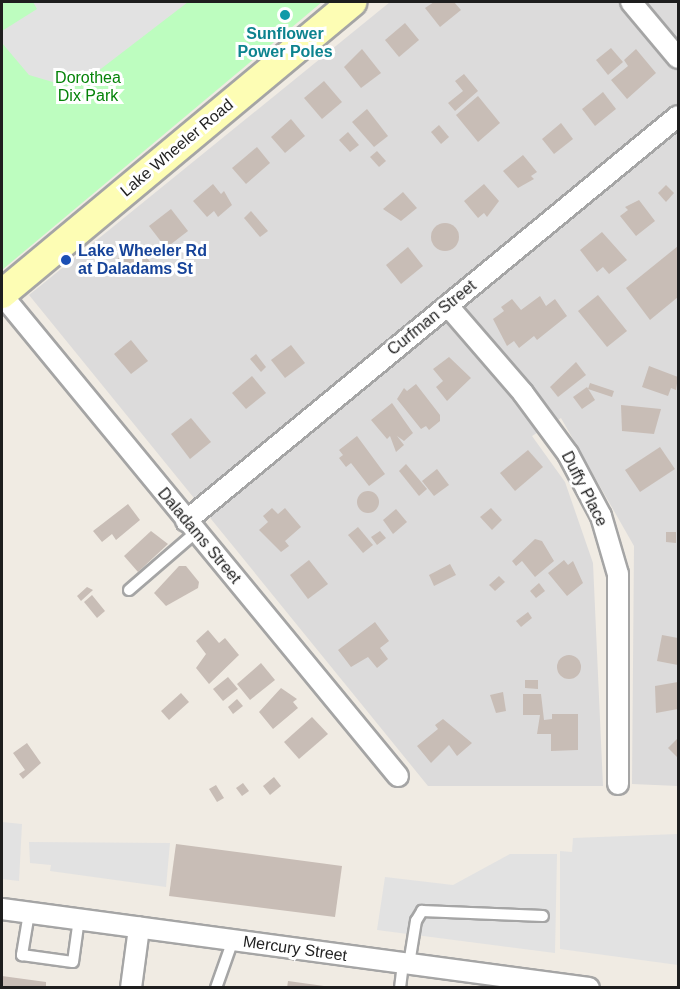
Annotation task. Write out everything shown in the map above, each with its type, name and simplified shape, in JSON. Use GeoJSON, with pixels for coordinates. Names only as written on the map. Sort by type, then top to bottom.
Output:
{"type":"FeatureCollection","features":[{"type":"Feature","properties":{"kind":"main road","name":"Lake Wheeler Road"},"geometry":{"type":"LineString","coordinates":[[2,294],[352,2]]}},
{"type":"Feature","properties":{"kind":"street"},"geometry":{"type":"LineString","coordinates":[[631,2],[678,58]]}},
{"type":"Feature","properties":{"kind":"street","name":"Curfman Street"},"geometry":{"type":"LineString","coordinates":[[190,527],[448,306],[678,116]]}},
{"type":"Feature","properties":{"kind":"street","name":"Daladams Street"},"geometry":{"type":"LineString","coordinates":[[2,294],[190,527],[398,776]]}},
{"type":"Feature","properties":{"kind":"street","name":"Duffy Place"},"geometry":{"type":"LineString","coordinates":[[448,306],[562,446],[601,516],[618,574],[618,784]]}},
{"type":"Feature","properties":{"kind":"street","name":"Mercury Street"},"geometry":{"type":"LineString","coordinates":[[2,909],[406,963],[500,982],[589,987]]}},
{"type":"Feature","properties":{"kind":"street"},"geometry":{"type":"LineString","coordinates":[[131,987],[139,928]]}},
{"type":"Feature","properties":{"kind":"lane"},"geometry":{"type":"LineString","coordinates":[[129,590],[190,527]]}},
{"type":"Feature","properties":{"kind":"lane"},"geometry":{"type":"LineString","coordinates":[[400,987],[416,921],[422,911],[543,916]]}},
{"type":"Feature","properties":{"kind":"lane"},"geometry":{"type":"LineString","coordinates":[[29,913],[22,955],[73,962],[79,919]]}},
{"type":"Feature","properties":{"kind":"lane"},"geometry":{"type":"LineString","coordinates":[[216,987],[232,940]]}},
{"type":"Feature","properties":{"kind":"shaded area"},"geometry":{"type":"Polygon","coordinates":[[[33,2],[188,2],[89,78],[63,85],[29,75],[2,43],[2,31],[37,9],[33,2]]]}},
{"type":"Feature","properties":{"kind":"shaded area"},"geometry":{"type":"Polygon","coordinates":[[[390,2],[678,2],[678,786],[632,784],[634,546],[561,418],[532,436],[565,482],[593,563],[603,786],[428,786],[29,295],[390,2]]]}},
{"type":"Feature","properties":{"kind":"shaded area"},"geometry":{"type":"Polygon","coordinates":[[[2,822],[22,824],[19,881],[2,879],[2,822]]]}},
{"type":"Feature","properties":{"kind":"shaded area"},"geometry":{"type":"Polygon","coordinates":[[[678,834],[678,965],[560,949],[560,851],[572,852],[573,838],[678,834]]]}},
{"type":"Feature","properties":{"kind":"shaded area"},"geometry":{"type":"Polygon","coordinates":[[[29,842],[170,843],[166,887],[50,871],[51,865],[30,863],[29,842]]]}},
{"type":"Feature","properties":{"kind":"shaded area"},"geometry":{"type":"Polygon","coordinates":[[[510,854],[557,854],[555,953],[377,930],[385,877],[453,885],[510,854]]]}},
{"type":"Feature","properties":{"kind":"green space","name":"Dorothea Dix Park"},"geometry":{"type":"Polygon","coordinates":[[[2,2],[322,2],[2,270],[2,2]]]}},
{"type":"Feature","properties":{"kind":"building"},"geometry":{"type":"Polygon","coordinates":[[[434,2],[454,2],[461,10],[440,27],[425,8],[434,2]]]}},
{"type":"Feature","properties":{"kind":"building"},"geometry":{"type":"Polygon","coordinates":[[[405,23],[419,40],[399,57],[385,40],[405,23]]]}},
{"type":"Feature","properties":{"kind":"building"},"geometry":{"type":"Polygon","coordinates":[[[611,48],[623,62],[608,75],[596,60],[611,48]]]}},
{"type":"Feature","properties":{"kind":"building"},"geometry":{"type":"Polygon","coordinates":[[[362,49],[381,73],[361,88],[344,67],[362,49]]]}},
{"type":"Feature","properties":{"kind":"building"},"geometry":{"type":"Polygon","coordinates":[[[636,49],[656,73],[627,99],[611,80],[628,66],[624,60],[636,49]]]}},
{"type":"Feature","properties":{"kind":"building"},"geometry":{"type":"Polygon","coordinates":[[[464,74],[478,91],[455,111],[448,103],[463,91],[455,81],[464,74]]]}},
{"type":"Feature","properties":{"kind":"building"},"geometry":{"type":"Polygon","coordinates":[[[324,81],[342,102],[322,119],[304,98],[324,81]]]}},
{"type":"Feature","properties":{"kind":"building"},"geometry":{"type":"Polygon","coordinates":[[[603,92],[616,109],[595,126],[582,109],[603,92]]]}},
{"type":"Feature","properties":{"kind":"building"},"geometry":{"type":"Polygon","coordinates":[[[478,96],[500,123],[478,142],[456,115],[478,96]]]}},
{"type":"Feature","properties":{"kind":"building"},"geometry":{"type":"Polygon","coordinates":[[[367,109],[388,136],[374,147],[352,122],[367,109]]]}},
{"type":"Feature","properties":{"kind":"building"},"geometry":{"type":"Polygon","coordinates":[[[291,119],[305,136],[285,153],[271,137],[291,119]]]}},
{"type":"Feature","properties":{"kind":"building"},"geometry":{"type":"Polygon","coordinates":[[[561,123],[573,139],[554,154],[542,139],[561,123]]]}},
{"type":"Feature","properties":{"kind":"building"},"geometry":{"type":"Polygon","coordinates":[[[439,125],[449,137],[441,144],[431,132],[439,125]]]}},
{"type":"Feature","properties":{"kind":"building"},"geometry":{"type":"Polygon","coordinates":[[[348,132],[359,145],[350,152],[339,140],[348,132]]]}},
{"type":"Feature","properties":{"kind":"building"},"geometry":{"type":"Polygon","coordinates":[[[257,147],[270,163],[246,184],[232,168],[257,147]]]}},
{"type":"Feature","properties":{"kind":"building"},"geometry":{"type":"Polygon","coordinates":[[[377,151],[386,161],[379,167],[370,157],[377,151]]]}},
{"type":"Feature","properties":{"kind":"building"},"geometry":{"type":"Polygon","coordinates":[[[523,155],[537,172],[531,176],[534,179],[518,188],[503,171],[523,155]]]}},
{"type":"Feature","properties":{"kind":"building"},"geometry":{"type":"Polygon","coordinates":[[[213,184],[221,194],[224,191],[232,205],[218,217],[214,211],[207,217],[193,201],[213,184]]]}},
{"type":"Feature","properties":{"kind":"building"},"geometry":{"type":"Polygon","coordinates":[[[484,184],[499,201],[487,217],[484,213],[478,218],[464,201],[484,184]]]}},
{"type":"Feature","properties":{"kind":"building"},"geometry":{"type":"Polygon","coordinates":[[[666,185],[674,193],[666,202],[658,193],[666,185]]]}},
{"type":"Feature","properties":{"kind":"building"},"geometry":{"type":"Polygon","coordinates":[[[403,192],[417,208],[401,221],[383,209],[403,192]]]}},
{"type":"Feature","properties":{"kind":"building"},"geometry":{"type":"Polygon","coordinates":[[[639,200],[655,221],[636,236],[620,216],[628,210],[625,207],[639,200]]]}},
{"type":"Feature","properties":{"kind":"building"},"geometry":{"type":"Polygon","coordinates":[[[171,209],[188,231],[166,248],[149,226],[171,209]]]}},
{"type":"Feature","properties":{"kind":"building"},"geometry":{"type":"Polygon","coordinates":[[[251,211],[268,231],[260,237],[244,218],[251,211]]]}},
{"type":"Feature","properties":{"kind":"building"},"geometry":{"type":"Polygon","coordinates":[[[445,223],[455,227],[459,237],[455,247],[445,251],[435,247],[431,237],[435,227],[445,223]]]}},
{"type":"Feature","properties":{"kind":"building"},"geometry":{"type":"Polygon","coordinates":[[[602,232],[627,260],[609,274],[603,267],[597,272],[580,250],[602,232]]]}},
{"type":"Feature","properties":{"kind":"building"},"geometry":{"type":"Polygon","coordinates":[[[136,244],[155,268],[143,277],[137,270],[129,277],[115,261],[136,244]]]}},
{"type":"Feature","properties":{"kind":"building"},"geometry":{"type":"Polygon","coordinates":[[[678,246],[678,297],[650,320],[626,288],[678,246]]]}},
{"type":"Feature","properties":{"kind":"building"},"geometry":{"type":"Polygon","coordinates":[[[408,247],[423,266],[401,284],[386,265],[408,247]]]}},
{"type":"Feature","properties":{"kind":"building"},"geometry":{"type":"Polygon","coordinates":[[[598,295],[627,331],[607,347],[578,311],[598,295]]]}},
{"type":"Feature","properties":{"kind":"building"},"geometry":{"type":"Polygon","coordinates":[[[540,296],[546,306],[555,299],[567,316],[537,340],[534,336],[519,348],[514,341],[507,346],[493,319],[504,311],[501,307],[512,299],[521,310],[540,296]]]}},
{"type":"Feature","properties":{"kind":"building"},"geometry":{"type":"Polygon","coordinates":[[[131,340],[148,361],[131,374],[114,354],[131,340]]]}},
{"type":"Feature","properties":{"kind":"building"},"geometry":{"type":"Polygon","coordinates":[[[291,345],[305,363],[285,378],[271,360],[291,345]]]}},
{"type":"Feature","properties":{"kind":"building"},"geometry":{"type":"Polygon","coordinates":[[[256,354],[266,367],[261,372],[250,359],[256,354]]]}},
{"type":"Feature","properties":{"kind":"building"},"geometry":{"type":"Polygon","coordinates":[[[449,357],[471,378],[447,401],[436,387],[443,381],[433,369],[449,357]]]}},
{"type":"Feature","properties":{"kind":"building"},"geometry":{"type":"Polygon","coordinates":[[[576,362],[586,375],[558,397],[550,387],[576,362]]]}},
{"type":"Feature","properties":{"kind":"building"},"geometry":{"type":"Polygon","coordinates":[[[649,366],[678,377],[676,390],[671,388],[668,396],[642,387],[649,366]]]}},
{"type":"Feature","properties":{"kind":"building"},"geometry":{"type":"Polygon","coordinates":[[[252,376],[266,393],[246,409],[232,393],[252,376]]]}},
{"type":"Feature","properties":{"kind":"building"},"geometry":{"type":"Polygon","coordinates":[[[590,383],[614,391],[612,397],[588,389],[590,383]]]}},
{"type":"Feature","properties":{"kind":"building"},"geometry":{"type":"Polygon","coordinates":[[[416,384],[440,415],[440,421],[429,430],[426,426],[421,429],[397,399],[404,388],[407,391],[416,384]]]}},
{"type":"Feature","properties":{"kind":"building"},"geometry":{"type":"Polygon","coordinates":[[[587,387],[595,400],[582,409],[573,397],[587,387]]]}},
{"type":"Feature","properties":{"kind":"building"},"geometry":{"type":"Polygon","coordinates":[[[392,403],[413,433],[404,441],[397,436],[404,445],[396,452],[390,436],[387,439],[371,420],[392,403]]]}},
{"type":"Feature","properties":{"kind":"building"},"geometry":{"type":"Polygon","coordinates":[[[621,405],[661,409],[654,434],[622,431],[621,405]]]}},
{"type":"Feature","properties":{"kind":"building"},"geometry":{"type":"Polygon","coordinates":[[[191,418],[211,442],[190,459],[171,434],[191,418]]]}},
{"type":"Feature","properties":{"kind":"building"},"geometry":{"type":"Polygon","coordinates":[[[357,436],[385,474],[369,486],[351,463],[346,467],[339,458],[343,455],[339,450],[357,436]]]}},
{"type":"Feature","properties":{"kind":"building"},"geometry":{"type":"Polygon","coordinates":[[[660,447],[675,469],[640,492],[625,470],[660,447]]]}},
{"type":"Feature","properties":{"kind":"building"},"geometry":{"type":"Polygon","coordinates":[[[528,450],[543,467],[515,491],[500,473],[528,450]]]}},
{"type":"Feature","properties":{"kind":"building"},"geometry":{"type":"Polygon","coordinates":[[[406,464],[427,489],[419,496],[399,471],[406,464]]]}},
{"type":"Feature","properties":{"kind":"building"},"geometry":{"type":"Polygon","coordinates":[[[437,469],[449,485],[434,496],[422,481],[437,469]]]}},
{"type":"Feature","properties":{"kind":"building"},"geometry":{"type":"Polygon","coordinates":[[[368,491],[376,494],[379,502],[376,510],[368,513],[360,510],[357,502],[360,494],[368,491]]]}},
{"type":"Feature","properties":{"kind":"building"},"geometry":{"type":"Polygon","coordinates":[[[128,504],[140,520],[116,540],[112,534],[102,542],[93,531],[128,504]]]}},
{"type":"Feature","properties":{"kind":"building"},"geometry":{"type":"Polygon","coordinates":[[[272,508],[278,514],[285,508],[301,527],[285,541],[289,546],[281,552],[259,530],[268,522],[263,516],[272,508]]]}},
{"type":"Feature","properties":{"kind":"building"},"geometry":{"type":"Polygon","coordinates":[[[491,508],[502,520],[492,530],[480,517],[491,508]]]}},
{"type":"Feature","properties":{"kind":"building"},"geometry":{"type":"Polygon","coordinates":[[[396,509],[407,522],[393,534],[383,520],[396,509]]]}},
{"type":"Feature","properties":{"kind":"building"},"geometry":{"type":"Polygon","coordinates":[[[358,527],[373,545],[363,553],[348,535],[358,527]]]}},
{"type":"Feature","properties":{"kind":"building"},"geometry":{"type":"Polygon","coordinates":[[[151,531],[168,544],[138,572],[124,556],[151,531]]]}},
{"type":"Feature","properties":{"kind":"building"},"geometry":{"type":"Polygon","coordinates":[[[380,531],[386,538],[377,545],[371,537],[380,531]]]}},
{"type":"Feature","properties":{"kind":"building"},"geometry":{"type":"Polygon","coordinates":[[[666,532],[676,532],[676,543],[666,542],[666,532]]]}},
{"type":"Feature","properties":{"kind":"building"},"geometry":{"type":"Polygon","coordinates":[[[535,539],[542,541],[554,561],[535,577],[522,561],[516,566],[512,561],[535,539]]]}},
{"type":"Feature","properties":{"kind":"building"},"geometry":{"type":"Polygon","coordinates":[[[309,560],[328,584],[308,599],[290,575],[309,560]]]}},
{"type":"Feature","properties":{"kind":"building"},"geometry":{"type":"Polygon","coordinates":[[[564,560],[568,565],[573,561],[583,583],[567,596],[548,573],[564,560]]]}},
{"type":"Feature","properties":{"kind":"building"},"geometry":{"type":"Polygon","coordinates":[[[450,564],[456,575],[434,586],[429,575],[450,564]]]}},
{"type":"Feature","properties":{"kind":"building"},"geometry":{"type":"Polygon","coordinates":[[[179,566],[186,566],[199,582],[198,588],[166,606],[154,593],[179,566]]]}},
{"type":"Feature","properties":{"kind":"building"},"geometry":{"type":"Polygon","coordinates":[[[499,576],[505,582],[495,591],[489,585],[499,576]]]}},
{"type":"Feature","properties":{"kind":"building"},"geometry":{"type":"Polygon","coordinates":[[[539,583],[545,591],[536,598],[530,591],[539,583]]]}},
{"type":"Feature","properties":{"kind":"building"},"geometry":{"type":"Polygon","coordinates":[[[87,587],[93,590],[81,601],[77,596],[87,587]]]}},
{"type":"Feature","properties":{"kind":"building"},"geometry":{"type":"Polygon","coordinates":[[[92,595],[105,611],[97,618],[84,602],[92,595]]]}},
{"type":"Feature","properties":{"kind":"building"},"geometry":{"type":"Polygon","coordinates":[[[528,612],[532,618],[521,627],[516,621],[528,612]]]}},
{"type":"Feature","properties":{"kind":"building"},"geometry":{"type":"Polygon","coordinates":[[[375,622],[389,641],[380,648],[388,659],[377,668],[368,657],[351,667],[338,650],[375,622]]]}},
{"type":"Feature","properties":{"kind":"building"},"geometry":{"type":"Polygon","coordinates":[[[208,630],[219,643],[225,638],[239,655],[209,684],[196,668],[206,654],[196,641],[208,630]]]}},
{"type":"Feature","properties":{"kind":"building"},"geometry":{"type":"Polygon","coordinates":[[[662,635],[678,638],[678,665],[657,661],[662,635]]]}},
{"type":"Feature","properties":{"kind":"building"},"geometry":{"type":"Polygon","coordinates":[[[569,655],[578,658],[581,667],[578,676],[569,679],[560,676],[557,667],[560,658],[569,655]]]}},
{"type":"Feature","properties":{"kind":"building"},"geometry":{"type":"Polygon","coordinates":[[[261,663],[275,680],[250,700],[237,684],[261,663]]]}},
{"type":"Feature","properties":{"kind":"building"},"geometry":{"type":"Polygon","coordinates":[[[228,677],[238,689],[223,701],[213,689],[228,677]]]}},
{"type":"Feature","properties":{"kind":"building"},"geometry":{"type":"Polygon","coordinates":[[[525,680],[538,680],[538,689],[525,688],[525,680]]]}},
{"type":"Feature","properties":{"kind":"building"},"geometry":{"type":"Polygon","coordinates":[[[678,682],[678,709],[656,713],[655,686],[678,682]]]}},
{"type":"Feature","properties":{"kind":"building"},"geometry":{"type":"Polygon","coordinates":[[[281,688],[297,699],[293,702],[298,708],[273,729],[259,712],[281,688]]]}},
{"type":"Feature","properties":{"kind":"building"},"geometry":{"type":"Polygon","coordinates":[[[503,692],[506,711],[496,713],[490,695],[503,692]]]}},
{"type":"Feature","properties":{"kind":"building"},"geometry":{"type":"Polygon","coordinates":[[[181,693],[189,702],[169,720],[161,711],[181,693]]]}},
{"type":"Feature","properties":{"kind":"building"},"geometry":{"type":"Polygon","coordinates":[[[523,694],[541,694],[544,720],[552,719],[552,714],[578,714],[578,750],[551,751],[551,734],[537,734],[540,715],[523,715],[523,694]]]}},
{"type":"Feature","properties":{"kind":"building"},"geometry":{"type":"Polygon","coordinates":[[[237,699],[243,706],[233,714],[228,707],[237,699]]]}},
{"type":"Feature","properties":{"kind":"building"},"geometry":{"type":"Polygon","coordinates":[[[312,717],[328,734],[299,759],[284,742],[312,717]]]}},
{"type":"Feature","properties":{"kind":"building"},"geometry":{"type":"Polygon","coordinates":[[[443,719],[472,743],[457,756],[449,745],[431,763],[417,746],[438,729],[435,725],[443,719]]]}},
{"type":"Feature","properties":{"kind":"building"},"geometry":{"type":"Polygon","coordinates":[[[678,738],[678,758],[668,748],[678,738]]]}},
{"type":"Feature","properties":{"kind":"building"},"geometry":{"type":"Polygon","coordinates":[[[27,743],[41,763],[23,779],[19,774],[25,770],[13,753],[27,743]]]}},
{"type":"Feature","properties":{"kind":"building"},"geometry":{"type":"Polygon","coordinates":[[[274,777],[281,786],[270,795],[263,786],[274,777]]]}},
{"type":"Feature","properties":{"kind":"building"},"geometry":{"type":"Polygon","coordinates":[[[243,783],[249,791],[242,796],[236,788],[243,783]]]}},
{"type":"Feature","properties":{"kind":"building"},"geometry":{"type":"Polygon","coordinates":[[[216,785],[224,798],[217,802],[209,789],[216,785]]]}},
{"type":"Feature","properties":{"kind":"building"},"geometry":{"type":"Polygon","coordinates":[[[176,844],[342,866],[335,917],[169,896],[176,844]]]}},
{"type":"Feature","properties":{"kind":"building"},"geometry":{"type":"Polygon","coordinates":[[[2,976],[46,982],[46,988],[2,988],[2,976]]]}},
{"type":"Feature","properties":{"kind":"building"},"geometry":{"type":"Polygon","coordinates":[[[288,981],[324,986],[324,988],[287,988],[288,981]]]}},
{"type":"Feature","properties":{"kind":"place","name":"Sunflower Power Poles"},"geometry":{"type":"Point","coordinates":[285,15]}},
{"type":"Feature","properties":{"kind":"place","name":"Lake Wheeler Rd at Daladams St"},"geometry":{"type":"Point","coordinates":[66,260]}}]}
